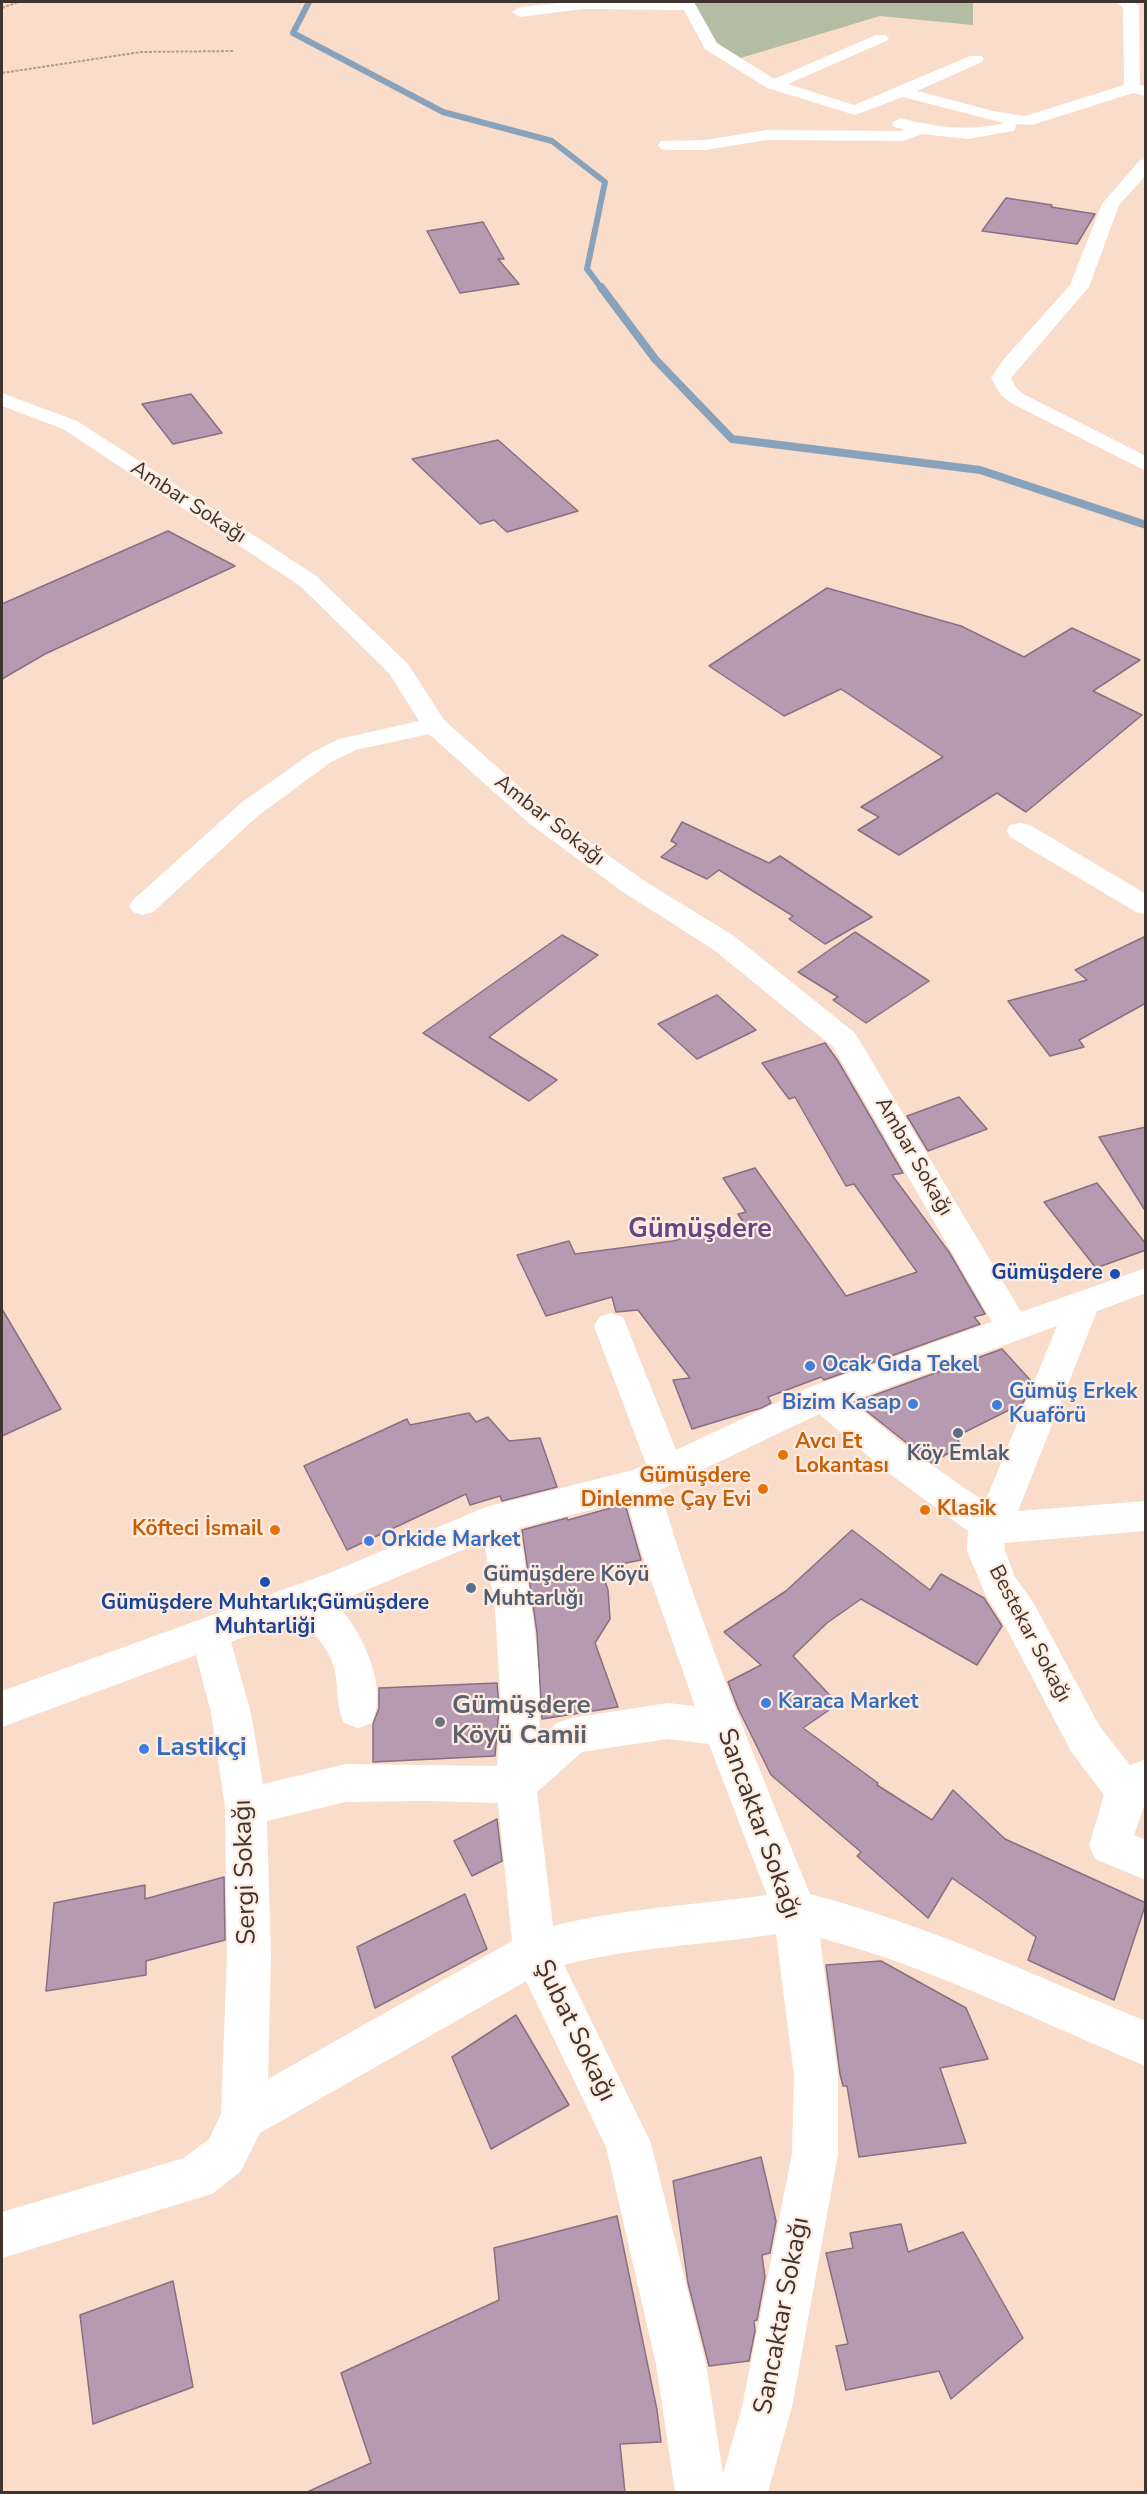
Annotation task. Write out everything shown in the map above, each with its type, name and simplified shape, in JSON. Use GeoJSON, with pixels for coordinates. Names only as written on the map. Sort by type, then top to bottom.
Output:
{"type":"FeatureCollection","features":[{"type":"Feature","properties":{"kind":"street"},"geometry":{"type":"LineString","coordinates":[[520,12],[557,5],[688,4],[711,46],[773,85],[919,129],[990,133],[1139,90],[1131,6],[1124,2]]}},
{"type":"Feature","properties":{"kind":"street"},"geometry":{"type":"LineString","coordinates":[[773,85],[881,38]]}},
{"type":"Feature","properties":{"kind":"street"},"geometry":{"type":"LineString","coordinates":[[855,110],[976,59]]}},
{"type":"Feature","properties":{"kind":"street"},"geometry":{"type":"LineString","coordinates":[[902,92],[992,116],[1026,121]]}},
{"type":"Feature","properties":{"kind":"street"},"geometry":{"type":"LineString","coordinates":[[667,145],[705,145],[767,135],[903,136],[919,129]]}},
{"type":"Feature","properties":{"kind":"street"},"geometry":{"type":"LineString","coordinates":[[1146,164],[1111,204],[1079,287],[1011,363],[1002,378],[1008,391],[1018,399],[1146,465]]}},
{"type":"Feature","properties":{"kind":"street","name":"Ambar Sokağı"},"geometry":{"type":"LineString","coordinates":[[2,399],[70,425],[307,580],[399,669],[434,725],[539,818],[633,886],[724,943],[844,1040],[1012,1327]]}},
{"type":"Feature","properties":{"kind":"street"},"geometry":{"type":"LineString","coordinates":[[143,906],[250,809],[322,757],[348,744],[434,725]]}},
{"type":"Feature","properties":{"kind":"street"},"geometry":{"type":"LineString","coordinates":[[1020,831],[1146,906]]}},
{"type":"Feature","properties":{"kind":"street"},"geometry":{"type":"LineString","coordinates":[[2,1709],[304,1598],[499,1518],[653,1476],[822,1397],[1146,1280]]}},
{"type":"Feature","properties":{"kind":"street","name":"Bestekar Sokağı"},"geometry":{"type":"LineString","coordinates":[[1084,1301],[993,1528],[985,1534],[986,1551],[999,1585],[1018,1614],[1086,1740],[1136,1784]]}},
{"type":"Feature","properties":{"kind":"street","name":"Sancaktar Sokağı"},"geometry":{"type":"LineString","coordinates":[[611,1326],[653,1476],[658,1546],[722,1727],[795,1911],[816,2076],[815,2154],[767,2408],[743,2493]]}},
{"type":"Feature","properties":{"kind":"street"},"geometry":{"type":"LineString","coordinates":[[822,1397],[900,1462],[993,1528],[1146,1516]]}},
{"type":"Feature","properties":{"kind":"street","name":"Şubat Sokağı"},"geometry":{"type":"LineString","coordinates":[[499,1518],[514,1609],[521,1708],[516,1785],[535,1952],[628,2143],[681,2364],[700,2493]]}},
{"type":"Feature","properties":{"kind":"street"},"geometry":{"type":"LineString","coordinates":[[304,1598],[331,1625],[353,1664],[358,1710]]}},
{"type":"Feature","properties":{"kind":"street","name":"Sergi Sokağı"},"geometry":{"type":"LineString","coordinates":[[209,1632],[231,1713],[246,1807],[249,1954],[244,2116]]}},
{"type":"Feature","properties":{"kind":"street"},"geometry":{"type":"LineString","coordinates":[[246,1807],[346,1783],[427,1782],[516,1785],[572,1736],[668,1721],[722,1727]]}},
{"type":"Feature","properties":{"kind":"street"},"geometry":{"type":"LineString","coordinates":[[1136,1784],[1110,1845],[1146,1860]]}},
{"type":"Feature","properties":{"kind":"street"},"geometry":{"type":"LineString","coordinates":[[2,2235],[196,2178],[225,2155],[244,2116],[535,1952],[588,1938],[795,1911],[861,1928],[930,1953],[1013,1990],[1143,2033]]}},
{"type":"Feature","properties":{"kind":"path"},"geometry":{"type":"LineString","coordinates":[[2,8],[18,2]]}},
{"type":"Feature","properties":{"kind":"path"},"geometry":{"type":"LineString","coordinates":[[2,73],[141,52],[234,51]]}},
{"type":"Feature","properties":{"kind":"green space"},"geometry":{"type":"Polygon","coordinates":[[[678,2],[973,2],[973,25],[880,16],[734,60],[697,25],[678,2]]]}},
{"type":"Feature","properties":{"kind":"building"},"geometry":{"type":"Polygon","coordinates":[[[1006,198],[1095,214],[1077,244],[982,231],[1006,198]]]}},
{"type":"Feature","properties":{"kind":"building"},"geometry":{"type":"Polygon","coordinates":[[[483,222],[504,259],[498,259],[519,284],[460,293],[427,231],[483,222]]]}},
{"type":"Feature","properties":{"kind":"building"},"geometry":{"type":"Polygon","coordinates":[[[191,394],[222,433],[173,444],[142,404],[191,394]]]}},
{"type":"Feature","properties":{"kind":"building"},"geometry":{"type":"Polygon","coordinates":[[[498,440],[578,511],[507,532],[494,520],[480,524],[412,459],[498,440]]]}},
{"type":"Feature","properties":{"kind":"building"},"geometry":{"type":"Polygon","coordinates":[[[168,531],[235,566],[45,654],[2,679],[2,604],[168,531]]]}},
{"type":"Feature","properties":{"kind":"building"},"geometry":{"type":"Polygon","coordinates":[[[827,588],[961,626],[1024,657],[1072,628],[1140,660],[1093,691],[1142,715],[1026,812],[997,793],[899,855],[858,830],[879,817],[861,807],[943,757],[841,689],[784,716],[709,666],[827,588]]]}},
{"type":"Feature","properties":{"kind":"building"},"geometry":{"type":"Polygon","coordinates":[[[682,822],[769,863],[780,856],[872,917],[825,944],[789,919],[793,916],[719,870],[707,879],[661,857],[677,844],[671,841],[682,822]]]}},
{"type":"Feature","properties":{"kind":"building"},"geometry":{"type":"Polygon","coordinates":[[[855,932],[929,981],[866,1023],[833,1000],[838,997],[798,972],[855,932]]]}},
{"type":"Feature","properties":{"kind":"building"},"geometry":{"type":"Polygon","coordinates":[[[562,935],[598,955],[489,1037],[557,1080],[529,1101],[423,1033],[562,935]]]}},
{"type":"Feature","properties":{"kind":"building"},"geometry":{"type":"Polygon","coordinates":[[[1146,936],[1146,1003],[1079,1040],[1084,1047],[1050,1056],[1008,1001],[1087,980],[1075,970],[1146,936]]]}},
{"type":"Feature","properties":{"kind":"building"},"geometry":{"type":"Polygon","coordinates":[[[717,995],[756,1030],[697,1059],[658,1024],[717,995]]]}},
{"type":"Feature","properties":{"kind":"building"},"geometry":{"type":"Polygon","coordinates":[[[825,1043],[838,1061],[903,1173],[892,1175],[949,1252],[985,1314],[974,1317],[980,1324],[824,1380],[821,1377],[768,1397],[771,1403],[761,1408],[692,1429],[673,1380],[690,1378],[638,1310],[616,1312],[612,1297],[546,1316],[517,1255],[569,1241],[575,1254],[673,1241],[743,1222],[738,1214],[746,1212],[723,1178],[755,1168],[846,1296],[917,1272],[854,1184],[846,1186],[795,1097],[789,1099],[762,1063],[825,1043]]]}},
{"type":"Feature","properties":{"kind":"building"},"geometry":{"type":"Polygon","coordinates":[[[959,1097],[987,1129],[928,1151],[907,1116],[959,1097]]]}},
{"type":"Feature","properties":{"kind":"building"},"geometry":{"type":"Polygon","coordinates":[[[1146,1127],[1146,1212],[1099,1137],[1146,1127]]]}},
{"type":"Feature","properties":{"kind":"building"},"geometry":{"type":"Polygon","coordinates":[[[1097,1183],[1146,1244],[1146,1250],[1096,1268],[1044,1202],[1097,1183]]]}},
{"type":"Feature","properties":{"kind":"building"},"geometry":{"type":"Polygon","coordinates":[[[2,1309],[61,1409],[2,1436],[2,1309]]]}},
{"type":"Feature","properties":{"kind":"building"},"geometry":{"type":"Polygon","coordinates":[[[1002,1349],[1032,1382],[1023,1403],[955,1437],[962,1445],[932,1463],[855,1402],[1002,1349]]]}},
{"type":"Feature","properties":{"kind":"building"},"geometry":{"type":"Polygon","coordinates":[[[469,1413],[476,1422],[488,1417],[509,1441],[540,1438],[557,1487],[502,1501],[500,1496],[470,1505],[466,1494],[347,1550],[304,1466],[407,1419],[410,1425],[469,1413]]]}},
{"type":"Feature","properties":{"kind":"building"},"geometry":{"type":"Polygon","coordinates":[[[625,1504],[641,1560],[601,1568],[608,1590],[610,1619],[595,1643],[618,1707],[542,1719],[537,1633],[522,1530],[625,1504]]]}},
{"type":"Feature","properties":{"kind":"building"},"geometry":{"type":"Polygon","coordinates":[[[852,1530],[930,1590],[941,1574],[984,1598],[1002,1626],[977,1665],[861,1599],[827,1623],[793,1656],[838,1704],[803,1728],[878,1783],[877,1785],[932,1820],[953,1790],[1005,1839],[1146,1903],[1114,2000],[1028,1960],[1036,1937],[952,1878],[928,1918],[857,1856],[861,1852],[771,1775],[738,1708],[728,1682],[761,1665],[724,1632],[786,1591],[852,1530]]]}},
{"type":"Feature","properties":{"kind":"building","name":"Gümüşdere Köyü Camii"},"geometry":{"type":"Polygon","coordinates":[[[497,1683],[499,1708],[495,1756],[373,1762],[373,1724],[379,1708],[379,1688],[497,1683]]]}},
{"type":"Feature","properties":{"kind":"building"},"geometry":{"type":"Polygon","coordinates":[[[497,1819],[502,1861],[472,1876],[454,1841],[497,1819]]]}},
{"type":"Feature","properties":{"kind":"building"},"geometry":{"type":"Polygon","coordinates":[[[224,1877],[225,1940],[146,1961],[146,1975],[46,1991],[54,1903],[145,1885],[145,1899],[224,1877]]]}},
{"type":"Feature","properties":{"kind":"building"},"geometry":{"type":"Polygon","coordinates":[[[465,1894],[487,1949],[375,2008],[357,1947],[465,1894]]]}},
{"type":"Feature","properties":{"kind":"building"},"geometry":{"type":"Polygon","coordinates":[[[881,1961],[966,2008],[988,2059],[940,2068],[966,2143],[859,2157],[847,2086],[843,2086],[840,2074],[826,1965],[881,1961]]]}},
{"type":"Feature","properties":{"kind":"building"},"geometry":{"type":"Polygon","coordinates":[[[516,2015],[569,2105],[491,2149],[452,2057],[516,2015]]]}},
{"type":"Feature","properties":{"kind":"building"},"geometry":{"type":"Polygon","coordinates":[[[761,2157],[776,2221],[770,2253],[762,2255],[765,2277],[757,2320],[754,2321],[755,2331],[749,2361],[709,2366],[688,2283],[673,2181],[761,2157]]]}},
{"type":"Feature","properties":{"kind":"building"},"geometry":{"type":"Polygon","coordinates":[[[617,2216],[657,2410],[661,2442],[620,2444],[625,2493],[305,2493],[371,2463],[341,2373],[499,2300],[494,2248],[617,2216]]]}},
{"type":"Feature","properties":{"kind":"building"},"geometry":{"type":"Polygon","coordinates":[[[901,2224],[908,2252],[963,2232],[1023,2338],[951,2399],[939,2371],[846,2390],[836,2346],[848,2344],[826,2253],[853,2248],[850,2233],[901,2224]]]}},
{"type":"Feature","properties":{"kind":"building"},"geometry":{"type":"Polygon","coordinates":[[[173,2281],[193,2387],[93,2424],[80,2315],[173,2281]]]}},
{"type":"Feature","properties":{"kind":"waterway"},"geometry":{"type":"LineString","coordinates":[[309,2],[293,33],[443,112],[552,141],[605,182],[587,269],[602,289]]}},
{"type":"Feature","properties":{"kind":"waterway"},"geometry":{"type":"LineString","coordinates":[[601,287],[655,359],[732,439],[980,470],[1146,525]]}},
{"type":"Feature","properties":{"kind":"place","name":"Gümüşdere"},"geometry":{"type":"Point","coordinates":[1115,1274]}},
{"type":"Feature","properties":{"kind":"place","name":"Ocak Gıda Tekel"},"geometry":{"type":"Point","coordinates":[810,1366]}},
{"type":"Feature","properties":{"kind":"place","name":"Bizim Kasap"},"geometry":{"type":"Point","coordinates":[913,1404]}},
{"type":"Feature","properties":{"kind":"place","name":"Gümüş Erkek Kuaförü"},"geometry":{"type":"Point","coordinates":[997,1405]}},
{"type":"Feature","properties":{"kind":"place","name":"Köy Emlak"},"geometry":{"type":"Point","coordinates":[958,1433]}},
{"type":"Feature","properties":{"kind":"place","name":"Avcı Et Lokantası"},"geometry":{"type":"Point","coordinates":[783,1455]}},
{"type":"Feature","properties":{"kind":"place","name":"Gümüşdere Dinlenme Çay Evi"},"geometry":{"type":"Point","coordinates":[763,1489]}},
{"type":"Feature","properties":{"kind":"place","name":"Klasik"},"geometry":{"type":"Point","coordinates":[925,1510]}},
{"type":"Feature","properties":{"kind":"place","name":"Köfteci İsmail"},"geometry":{"type":"Point","coordinates":[275,1530]}},
{"type":"Feature","properties":{"kind":"place","name":"Orkide Market"},"geometry":{"type":"Point","coordinates":[369,1541]}},
{"type":"Feature","properties":{"kind":"place","name":"Gümüşdere Muhtarlık;Gümüşdere Muhtarliği"},"geometry":{"type":"Point","coordinates":[265,1582]}},
{"type":"Feature","properties":{"kind":"place","name":"Gümüşdere Köyü Muhtarlığı"},"geometry":{"type":"Point","coordinates":[471,1588]}},
{"type":"Feature","properties":{"kind":"place","name":"Karaca Market"},"geometry":{"type":"Point","coordinates":[766,1703]}},
{"type":"Feature","properties":{"kind":"place","name":"Gümüşdere Köyü Camii"},"geometry":{"type":"Point","coordinates":[440,1722]}},
{"type":"Feature","properties":{"kind":"place","name":"Lastikçi"},"geometry":{"type":"Point","coordinates":[144,1749]}},
{"type":"Feature","properties":{"kind":"district","name":"Gümüşdere"},"geometry":{"type":"Point","coordinates":[700,1230]}}]}
